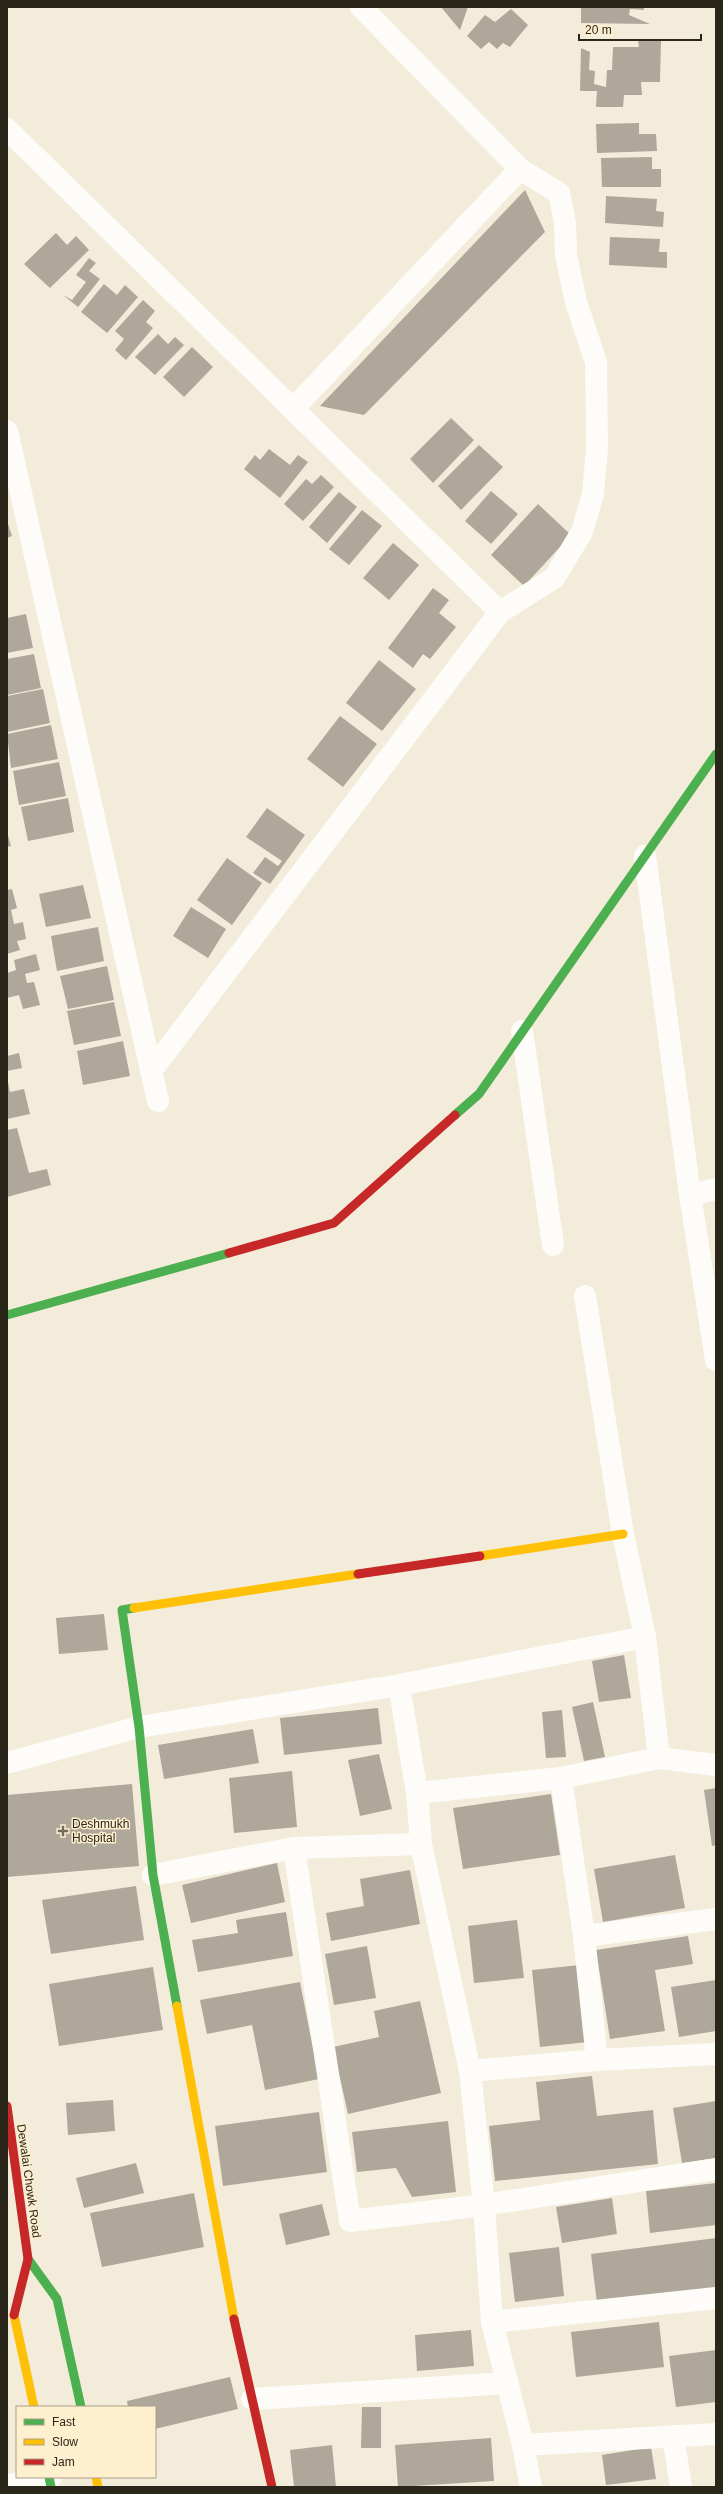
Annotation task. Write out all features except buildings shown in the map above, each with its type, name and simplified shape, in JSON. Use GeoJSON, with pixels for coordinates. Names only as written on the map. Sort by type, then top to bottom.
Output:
{"type":"FeatureCollection","features":[{"type":"Feature","properties":{"kind":"street"},"geometry":{"type":"LineString","coordinates":[[151,1071],[500,612],[554,578],[572,551],[582,532],[593,494],[597,448],[596,362],[576,302],[566,255],[565,223],[559,193],[520,169],[361,7]]}},
{"type":"Feature","properties":{"kind":"street"},"geometry":{"type":"LineString","coordinates":[[7,129],[500,612]]}},
{"type":"Feature","properties":{"kind":"street"},"geometry":{"type":"LineString","coordinates":[[293,410],[520,169]]}},
{"type":"Feature","properties":{"kind":"street"},"geometry":{"type":"LineString","coordinates":[[7,431],[158,1101]]}},
{"type":"Feature","properties":{"kind":"street"},"geometry":{"type":"LineString","coordinates":[[7,1315],[334,1223],[479,1094],[716,754]]}},
{"type":"Feature","properties":{"kind":"street"},"geometry":{"type":"LineString","coordinates":[[645,856],[690,1195],[712,1306],[716,1360]]}},
{"type":"Feature","properties":{"kind":"street"},"geometry":{"type":"LineString","coordinates":[[522,1032],[553,1245]]}},
{"type":"Feature","properties":{"kind":"street"},"geometry":{"type":"LineString","coordinates":[[690,1195],[716,1189]]}},
{"type":"Feature","properties":{"kind":"street"},"geometry":{"type":"LineString","coordinates":[[585,1296],[623,1534],[645,1636],[659,1758]]}},
{"type":"Feature","properties":{"kind":"street"},"geometry":{"type":"LineString","coordinates":[[272,2487],[225,2276],[153,1875],[139,1727],[122,1610],[623,1534]]}},
{"type":"Feature","properties":{"kind":"street"},"geometry":{"type":"LineString","coordinates":[[7,1763],[139,1727],[399,1685],[645,1636]]}},
{"type":"Feature","properties":{"kind":"street"},"geometry":{"type":"LineString","coordinates":[[399,1685],[418,1793],[421,1844],[470,2071],[484,2205],[492,2322],[523,2444],[531,2487]]}},
{"type":"Feature","properties":{"kind":"street"},"geometry":{"type":"LineString","coordinates":[[418,1793],[561,1778],[659,1758],[716,1765]]}},
{"type":"Feature","properties":{"kind":"street"},"geometry":{"type":"LineString","coordinates":[[561,1778],[584,1936],[597,2060]]}},
{"type":"Feature","properties":{"kind":"street"},"geometry":{"type":"LineString","coordinates":[[153,1875],[294,1848],[421,1844]]}},
{"type":"Feature","properties":{"kind":"street"},"geometry":{"type":"LineString","coordinates":[[294,1848],[350,2220],[484,2205],[716,2169]]}},
{"type":"Feature","properties":{"kind":"street"},"geometry":{"type":"LineString","coordinates":[[584,1936],[716,1919]]}},
{"type":"Feature","properties":{"kind":"street"},"geometry":{"type":"LineString","coordinates":[[470,2071],[597,2060],[716,2054]]}},
{"type":"Feature","properties":{"kind":"street","name":"Dewalai Chowk Road"},"geometry":{"type":"LineString","coordinates":[[7,2106],[13,2199],[28,2259],[57,2299],[81,2406]]}},
{"type":"Feature","properties":{"kind":"street","name":"Dewalai Chowk Road"},"geometry":{"type":"LineString","coordinates":[[28,2259],[13,2312],[34,2406]]}},
{"type":"Feature","properties":{"kind":"street"},"geometry":{"type":"LineString","coordinates":[[492,2322],[716,2298]]}},
{"type":"Feature","properties":{"kind":"street"},"geometry":{"type":"LineString","coordinates":[[252,2399],[508,2383]]}},
{"type":"Feature","properties":{"kind":"street"},"geometry":{"type":"LineString","coordinates":[[523,2444],[716,2434]]}},
{"type":"Feature","properties":{"kind":"street"},"geometry":{"type":"LineString","coordinates":[[673,2436],[681,2487]]}},
{"type":"Feature","properties":{"kind":"street"},"geometry":{"type":"LineString","coordinates":[[7,2485],[50,2481]]}},
{"type":"Feature","properties":{"kind":"traffic: fast"},"geometry":{"type":"LineString","coordinates":[[455,1115],[479,1094],[716,754]]}},
{"type":"Feature","properties":{"kind":"traffic: fast"},"geometry":{"type":"LineString","coordinates":[[7,1315],[229,1253]]}},
{"type":"Feature","properties":{"kind":"traffic: fast"},"geometry":{"type":"LineString","coordinates":[[134,1608],[122,1610],[139,1727],[153,1875],[177,2006]]}},
{"type":"Feature","properties":{"kind":"traffic: fast"},"geometry":{"type":"LineString","coordinates":[[28,2259],[57,2299],[81,2406]]}},
{"type":"Feature","properties":{"kind":"traffic: fast"},"geometry":{"type":"LineString","coordinates":[[49,2478],[51,2487]]}},
{"type":"Feature","properties":{"kind":"traffic: slow"},"geometry":{"type":"LineString","coordinates":[[480,1556],[623,1534]]}},
{"type":"Feature","properties":{"kind":"traffic: slow"},"geometry":{"type":"LineString","coordinates":[[134,1608],[358,1574]]}},
{"type":"Feature","properties":{"kind":"traffic: slow"},"geometry":{"type":"LineString","coordinates":[[177,2006],[234,2319]]}},
{"type":"Feature","properties":{"kind":"traffic: slow"},"geometry":{"type":"LineString","coordinates":[[14,2315],[34,2406]]}},
{"type":"Feature","properties":{"kind":"traffic: slow"},"geometry":{"type":"LineString","coordinates":[[96,2478],[98,2487]]}},
{"type":"Feature","properties":{"kind":"traffic: jam"},"geometry":{"type":"LineString","coordinates":[[229,1253],[334,1223],[455,1115]]}},
{"type":"Feature","properties":{"kind":"traffic: jam"},"geometry":{"type":"LineString","coordinates":[[358,1574],[480,1556]]}},
{"type":"Feature","properties":{"kind":"traffic: jam"},"geometry":{"type":"LineString","coordinates":[[7,2106],[28,2259],[14,2315]]}},
{"type":"Feature","properties":{"kind":"traffic: jam"},"geometry":{"type":"LineString","coordinates":[[234,2319],[272,2487]]}},
{"type":"Feature","properties":{"kind":"place","name":"Deshmukh Hospital"},"geometry":{"type":"Point","coordinates":[63,1831]}}]}
